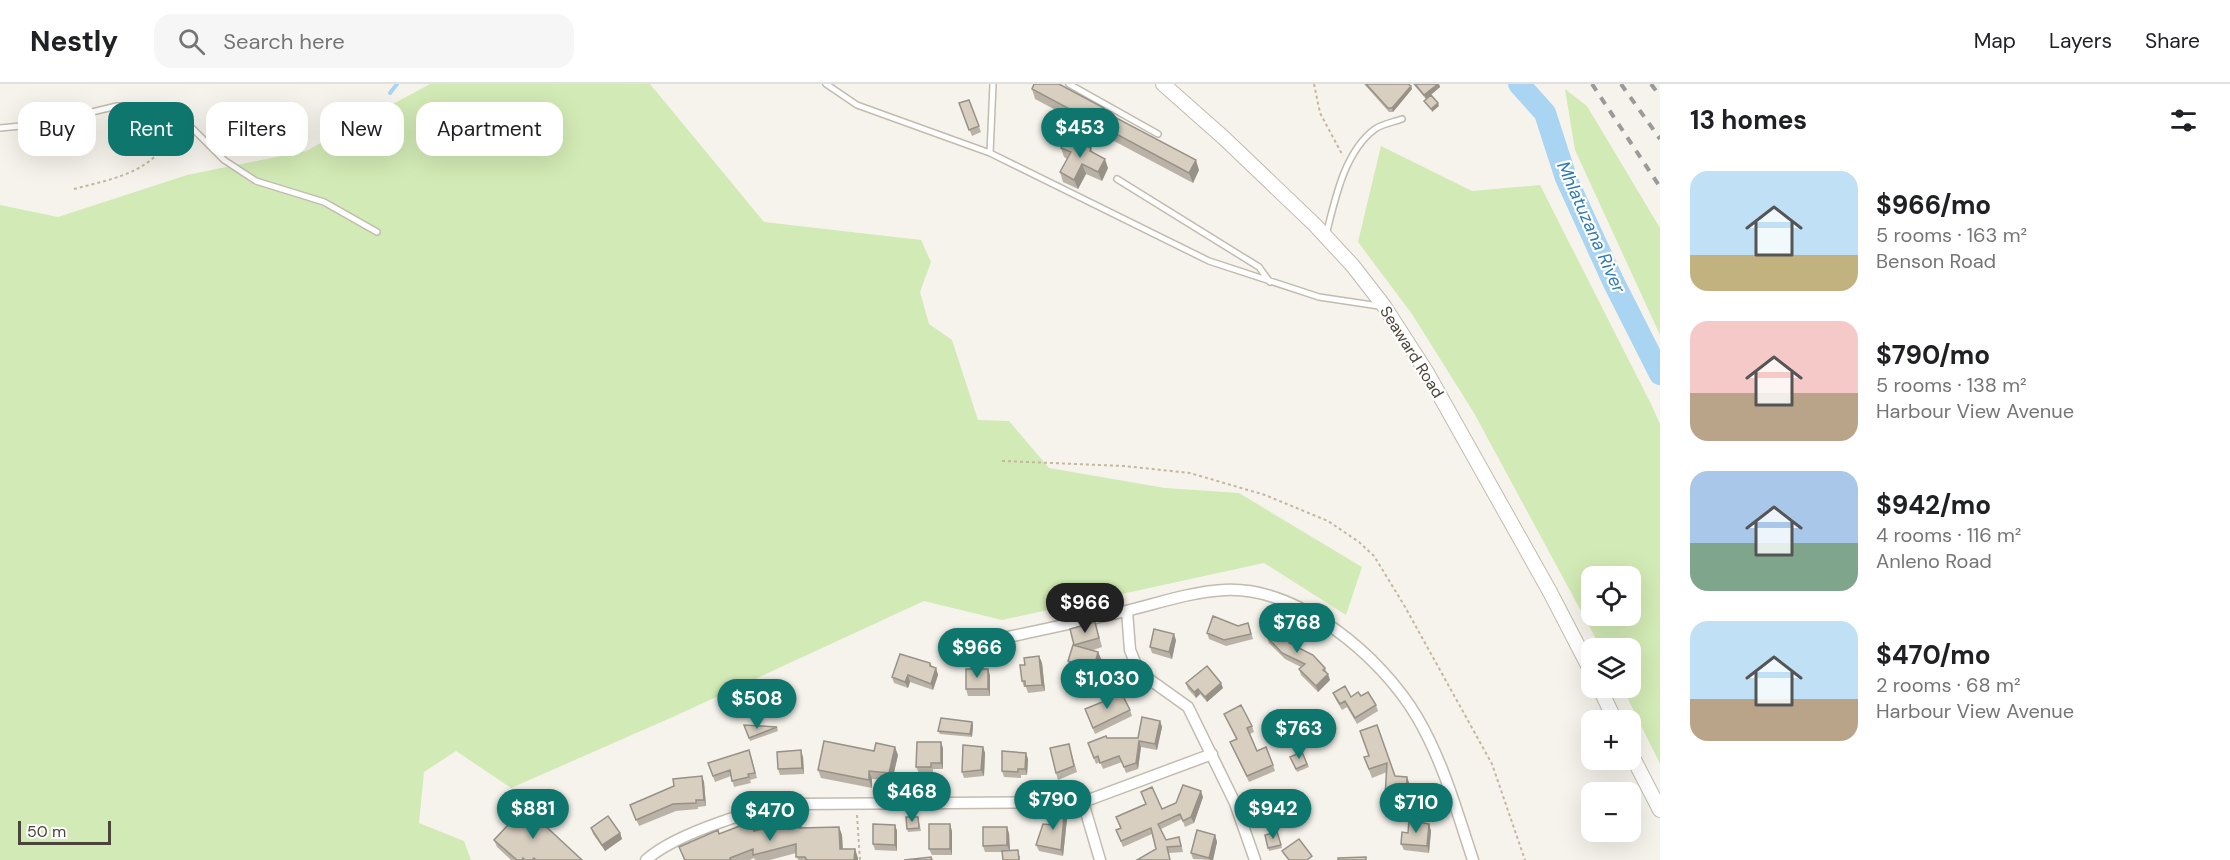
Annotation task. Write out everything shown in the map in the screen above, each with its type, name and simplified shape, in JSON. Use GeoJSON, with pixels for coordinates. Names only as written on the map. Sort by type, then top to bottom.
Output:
{"type":"FeatureCollection","features":[{"type":"Feature","properties":{"kind":"street","name":"Seaward Road"},"geometry":{"type":"LineString","coordinates":[[1163,84],[1224,138],[1326,236],[1384,306],[1426,371],[1581,652]]}},
{"type":"Feature","properties":{"kind":"street"},"geometry":{"type":"LineString","coordinates":[[984,642],[1127,611],[1194,593],[1225,590],[1256,592],[1287,602],[1313,615],[1344,638],[1390,681],[1416,716],[1449,787],[1473,860]]}},
{"type":"Feature","properties":{"kind":"street"},"geometry":{"type":"LineString","coordinates":[[1127,611],[1130,650],[1139,672],[1188,707],[1246,828],[1256,860]]}},
{"type":"Feature","properties":{"kind":"street"},"geometry":{"type":"LineString","coordinates":[[646,860],[667,846],[766,807],[1083,802],[1212,754]]}},
{"type":"Feature","properties":{"kind":"street"},"geometry":{"type":"LineString","coordinates":[[1639,770],[1660,810]]}},
{"type":"Feature","properties":{"kind":"street"},"geometry":{"type":"LineString","coordinates":[[1083,802],[1100,860]]}},
{"type":"Feature","properties":{"kind":"lane"},"geometry":{"type":"LineString","coordinates":[[826,84],[856,105],[990,153],[1179,247],[1270,282],[1319,297],[1384,306]]}},
{"type":"Feature","properties":{"kind":"lane"},"geometry":{"type":"LineString","coordinates":[[990,153],[993,84]]}},
{"type":"Feature","properties":{"kind":"lane"},"geometry":{"type":"LineString","coordinates":[[1069,84],[1158,134]]}},
{"type":"Feature","properties":{"kind":"lane"},"geometry":{"type":"LineString","coordinates":[[0,128],[42,124],[108,108]]}},
{"type":"Feature","properties":{"kind":"lane"},"geometry":{"type":"LineString","coordinates":[[1326,236],[1342,178],[1348,167],[1375,129],[1402,120]]}},
{"type":"Feature","properties":{"kind":"lane"},"geometry":{"type":"LineString","coordinates":[[194,130],[237,170],[274,188],[324,202],[377,232]]}},
{"type":"Feature","properties":{"kind":"lane"},"geometry":{"type":"LineString","coordinates":[[1117,179],[1259,267],[1270,282]]}},
{"type":"Feature","properties":{"kind":"path"},"geometry":{"type":"LineString","coordinates":[[1314,84],[1320,113],[1348,167]]}},
{"type":"Feature","properties":{"kind":"path"},"geometry":{"type":"LineString","coordinates":[[74,189],[104,182],[150,162],[156,156]]}},
{"type":"Feature","properties":{"kind":"path"},"geometry":{"type":"LineString","coordinates":[[1002,461],[1124,466],[1191,473],[1265,495],[1328,521],[1359,542],[1374,556],[1404,605],[1492,764],[1525,860]]}},
{"type":"Feature","properties":{"kind":"path"},"geometry":{"type":"LineString","coordinates":[[856,804],[860,860]]}},
{"type":"Feature","properties":{"kind":"green space"},"geometry":{"type":"Polygon","coordinates":[[[430,84],[650,84],[764,222],[921,240],[931,262],[920,292],[929,324],[952,340],[978,420],[1009,421],[1049,468],[1165,488],[1239,493],[1362,567],[1346,615],[1264,563],[1002,620],[924,601],[675,716],[511,788],[456,751],[424,772],[419,823],[464,841],[471,860],[0,860],[0,205],[58,217],[187,175],[281,156],[308,156],[308,150],[320,143],[320,156],[404,156],[404,102],[397,102],[430,84]]]}},
{"type":"Feature","properties":{"kind":"green space"},"geometry":{"type":"Polygon","coordinates":[[[1565,89],[1587,106],[1660,228],[1660,335],[1575,150],[1565,89]]]}},
{"type":"Feature","properties":{"kind":"green space"},"geometry":{"type":"Polygon","coordinates":[[[1381,146],[1472,191],[1540,185],[1660,424],[1660,764],[1641,726],[1641,710],[1633,710],[1627,698],[1641,698],[1641,638],[1596,638],[1589,626],[1641,626],[1641,566],[1581,566],[1581,611],[1474,413],[1412,314],[1358,242],[1381,146]]]}},
{"type":"Feature","properties":{"kind":"building"},"geometry":{"type":"Polygon","coordinates":[[[1034,84],[1059,84],[1104,108],[1103,111],[1196,160],[1189,173],[1032,89],[1034,84]]]}},
{"type":"Feature","properties":{"kind":"building"},"geometry":{"type":"Polygon","coordinates":[[[1366,84],[1408,84],[1411,86],[1392,108],[1388,108],[1366,84]]]}},
{"type":"Feature","properties":{"kind":"building"},"geometry":{"type":"Polygon","coordinates":[[[1415,84],[1438,84],[1424,95],[1415,84]]]}},
{"type":"Feature","properties":{"kind":"building"},"geometry":{"type":"Polygon","coordinates":[[[1431,95],[1438,103],[1431,109],[1424,101],[1431,95]]]}},
{"type":"Feature","properties":{"kind":"building"},"geometry":{"type":"Polygon","coordinates":[[[969,100],[979,126],[969,130],[959,103],[969,100]]]}},
{"type":"Feature","properties":{"kind":"building"},"geometry":{"type":"Polygon","coordinates":[[[1067,137],[1091,148],[1090,151],[1105,159],[1098,172],[1082,164],[1074,180],[1060,172],[1071,152],[1061,148],[1067,137]]]}},
{"type":"Feature","properties":{"kind":"building"},"geometry":{"type":"Polygon","coordinates":[[[1213,616],[1238,626],[1248,623],[1251,634],[1224,640],[1207,633],[1213,616]]]}},
{"type":"Feature","properties":{"kind":"building"},"geometry":{"type":"Polygon","coordinates":[[[1095,622],[1099,638],[1074,645],[1070,629],[1095,622]]]}},
{"type":"Feature","properties":{"kind":"building"},"geometry":{"type":"Polygon","coordinates":[[[1276,623],[1294,634],[1289,643],[1313,655],[1325,668],[1323,670],[1328,674],[1316,686],[1299,669],[1305,664],[1282,653],[1267,637],[1276,623]]]}},
{"type":"Feature","properties":{"kind":"building"},"geometry":{"type":"Polygon","coordinates":[[[1154,629],[1174,634],[1169,652],[1150,647],[1154,629]]]}},
{"type":"Feature","properties":{"kind":"building"},"geometry":{"type":"Polygon","coordinates":[[[1073,645],[1098,652],[1094,668],[1068,661],[1073,645]]]}},
{"type":"Feature","properties":{"kind":"building"},"geometry":{"type":"Polygon","coordinates":[[[900,654],[930,663],[930,666],[936,668],[931,684],[908,675],[905,682],[892,677],[900,654]]]}},
{"type":"Feature","properties":{"kind":"building"},"geometry":{"type":"Polygon","coordinates":[[[1039,656],[1042,685],[1025,686],[1020,665],[1025,665],[1024,658],[1039,656]]]}},
{"type":"Feature","properties":{"kind":"building"},"geometry":{"type":"Polygon","coordinates":[[[1207,666],[1221,683],[1205,697],[1198,689],[1194,692],[1186,683],[1207,666]]]}},
{"type":"Feature","properties":{"kind":"building"},"geometry":{"type":"Polygon","coordinates":[[[966,669],[988,669],[988,689],[966,689],[966,669]]]}},
{"type":"Feature","properties":{"kind":"building"},"geometry":{"type":"Polygon","coordinates":[[[1345,686],[1351,697],[1358,692],[1361,696],[1368,692],[1376,705],[1355,718],[1345,701],[1340,704],[1333,693],[1345,686]]]}},
{"type":"Feature","properties":{"kind":"building"},"geometry":{"type":"Polygon","coordinates":[[[1122,694],[1130,710],[1093,728],[1085,709],[1122,694]]]}},
{"type":"Feature","properties":{"kind":"building"},"geometry":{"type":"Polygon","coordinates":[[[1241,705],[1252,726],[1247,728],[1257,751],[1266,747],[1273,765],[1247,776],[1230,742],[1237,739],[1224,714],[1241,705]]]}},
{"type":"Feature","properties":{"kind":"building"},"geometry":{"type":"Polygon","coordinates":[[[1142,717],[1160,721],[1155,744],[1139,741],[1136,763],[1124,767],[1119,756],[1100,763],[1098,756],[1094,758],[1088,743],[1106,736],[1107,738],[1138,738],[1142,717]]]}},
{"type":"Feature","properties":{"kind":"building"},"geometry":{"type":"Polygon","coordinates":[[[941,718],[972,722],[970,734],[938,731],[941,718]]]}},
{"type":"Feature","properties":{"kind":"building"},"geometry":{"type":"Polygon","coordinates":[[[744,725],[777,727],[749,738],[744,725]]]}},
{"type":"Feature","properties":{"kind":"building"},"geometry":{"type":"Polygon","coordinates":[[[1377,725],[1395,776],[1407,777],[1406,799],[1385,797],[1387,763],[1369,769],[1364,757],[1369,756],[1360,731],[1377,725]]]}},
{"type":"Feature","properties":{"kind":"building"},"geometry":{"type":"Polygon","coordinates":[[[824,741],[874,751],[876,743],[895,747],[889,773],[869,771],[869,780],[818,770],[824,741]]]}},
{"type":"Feature","properties":{"kind":"building"},"geometry":{"type":"Polygon","coordinates":[[[917,742],[941,742],[941,763],[931,763],[931,767],[916,767],[917,742]]]}},
{"type":"Feature","properties":{"kind":"building"},"geometry":{"type":"Polygon","coordinates":[[[1069,744],[1074,766],[1056,773],[1050,748],[1069,744]]]}},
{"type":"Feature","properties":{"kind":"building"},"geometry":{"type":"Polygon","coordinates":[[[963,745],[983,747],[981,770],[962,772],[963,745]]]}},
{"type":"Feature","properties":{"kind":"building"},"geometry":{"type":"Polygon","coordinates":[[[749,750],[755,773],[748,774],[749,777],[732,781],[730,770],[713,776],[708,763],[749,750]]]}},
{"type":"Feature","properties":{"kind":"building"},"geometry":{"type":"Polygon","coordinates":[[[801,750],[802,768],[778,769],[777,752],[801,750]]]}},
{"type":"Feature","properties":{"kind":"building"},"geometry":{"type":"Polygon","coordinates":[[[1002,751],[1026,753],[1025,769],[1018,769],[1018,772],[1002,771],[1002,751]]]}},
{"type":"Feature","properties":{"kind":"building"},"geometry":{"type":"Polygon","coordinates":[[[1302,752],[1307,764],[1296,769],[1290,757],[1302,752]]]}},
{"type":"Feature","properties":{"kind":"building"},"geometry":{"type":"Polygon","coordinates":[[[702,776],[704,800],[696,800],[696,803],[673,804],[636,820],[630,805],[674,786],[673,779],[702,776]]]}},
{"type":"Feature","properties":{"kind":"building"},"geometry":{"type":"Polygon","coordinates":[[[1183,785],[1201,791],[1191,817],[1183,821],[1180,814],[1158,824],[1166,840],[1179,837],[1181,846],[1167,847],[1170,860],[1137,860],[1156,849],[1151,828],[1121,841],[1116,830],[1121,828],[1116,817],[1146,804],[1141,792],[1152,787],[1162,809],[1176,803],[1183,785]]]}},
{"type":"Feature","properties":{"kind":"building"},"geometry":{"type":"Polygon","coordinates":[[[553,792],[560,804],[550,809],[543,797],[553,792]]]}},
{"type":"Feature","properties":{"kind":"building"},"geometry":{"type":"Polygon","coordinates":[[[1288,795],[1296,813],[1274,822],[1268,809],[1275,805],[1273,801],[1288,795]]]}},
{"type":"Feature","properties":{"kind":"building"},"geometry":{"type":"Polygon","coordinates":[[[1057,803],[1065,804],[1061,850],[1036,845],[1043,824],[1054,825],[1057,803]]]}},
{"type":"Feature","properties":{"kind":"building"},"geometry":{"type":"Polygon","coordinates":[[[525,807],[582,860],[536,860],[534,858],[525,860],[523,858],[517,860],[494,840],[525,807]]]}},
{"type":"Feature","properties":{"kind":"building"},"geometry":{"type":"Polygon","coordinates":[[[798,812],[799,828],[839,827],[840,849],[855,849],[854,860],[807,860],[805,857],[796,857],[796,844],[753,855],[753,849],[730,858],[731,860],[685,860],[679,847],[718,830],[719,834],[750,822],[754,831],[787,823],[786,813],[798,812]]]}},
{"type":"Feature","properties":{"kind":"building"},"geometry":{"type":"Polygon","coordinates":[[[608,816],[620,833],[602,845],[591,828],[608,816]]]}},
{"type":"Feature","properties":{"kind":"building"},"geometry":{"type":"Polygon","coordinates":[[[906,817],[918,817],[919,828],[907,829],[906,817]]]}},
{"type":"Feature","properties":{"kind":"building"},"geometry":{"type":"Polygon","coordinates":[[[1409,820],[1429,824],[1427,846],[1401,844],[1402,832],[1408,833],[1409,820]]]}},
{"type":"Feature","properties":{"kind":"building"},"geometry":{"type":"Polygon","coordinates":[[[873,824],[895,825],[895,845],[873,844],[873,824]]]}},
{"type":"Feature","properties":{"kind":"building"},"geometry":{"type":"Polygon","coordinates":[[[929,824],[950,824],[950,849],[929,849],[929,824]]]}},
{"type":"Feature","properties":{"kind":"building"},"geometry":{"type":"Polygon","coordinates":[[[983,827],[1007,827],[1007,845],[983,846],[983,827]]]}},
{"type":"Feature","properties":{"kind":"building"},"geometry":{"type":"Polygon","coordinates":[[[1197,830],[1215,835],[1209,858],[1191,853],[1197,830]]]}},
{"type":"Feature","properties":{"kind":"building"},"geometry":{"type":"Polygon","coordinates":[[[1277,832],[1281,845],[1268,848],[1265,835],[1277,832]]]}},
{"type":"Feature","properties":{"kind":"building"},"geometry":{"type":"Polygon","coordinates":[[[1299,839],[1312,856],[1307,860],[1289,860],[1282,851],[1299,839]]]}},
{"type":"Feature","properties":{"kind":"building"},"geometry":{"type":"Polygon","coordinates":[[[1018,850],[1019,860],[1003,860],[1002,851],[1018,850]]]}},
{"type":"Feature","properties":{"kind":"building"},"geometry":{"type":"Polygon","coordinates":[[[931,857],[932,860],[904,860],[931,857]]]}},
{"type":"Feature","properties":{"kind":"building"},"geometry":{"type":"Polygon","coordinates":[[[1366,857],[1366,860],[1338,860],[1338,858],[1366,857]]]}},
{"type":"Feature","properties":{"kind":"waterway"},"geometry":{"type":"LineString","coordinates":[[390,93],[397,84]]}},
{"type":"Feature","properties":{"kind":"waterway","name":"Mhlatuzana River"},"geometry":{"type":"LineString","coordinates":[[1519,84],[1545,113],[1566,178],[1613,281],[1660,374]]}},
{"type":"Feature","properties":{"kind":"railway"},"geometry":{"type":"LineString","coordinates":[[1592,84],[1660,187]]}},
{"type":"Feature","properties":{"kind":"railway"},"geometry":{"type":"LineString","coordinates":[[1621,84],[1660,139]]}},
{"type":"Feature","properties":{"kind":"railway"},"geometry":{"type":"LineString","coordinates":[[1651,84],[1660,96]]}}]}
